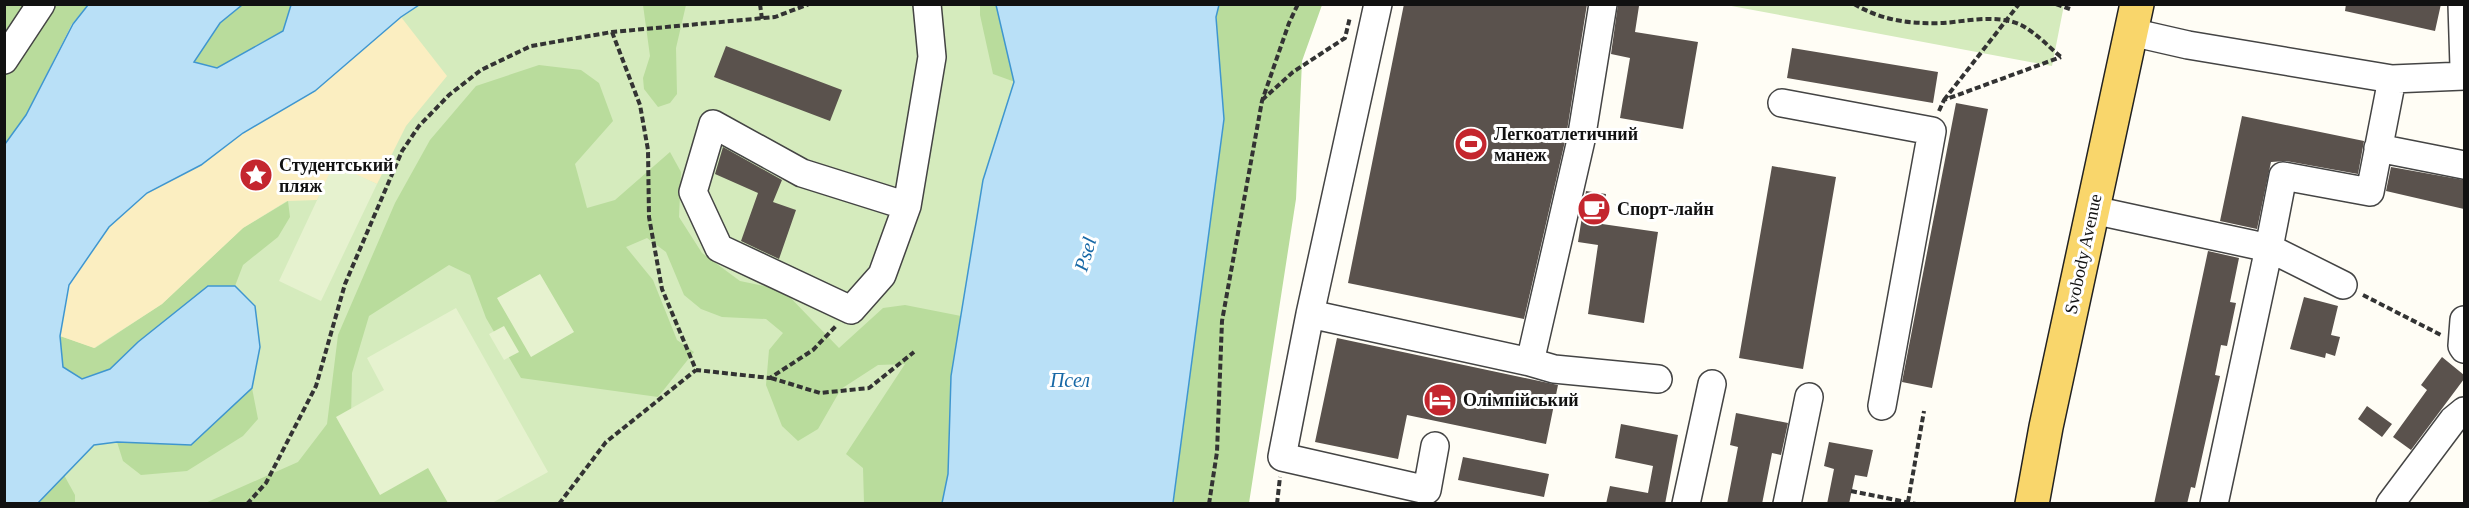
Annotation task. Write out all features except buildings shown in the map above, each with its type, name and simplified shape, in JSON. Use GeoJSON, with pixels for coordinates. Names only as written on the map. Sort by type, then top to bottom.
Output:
{"type":"FeatureCollection","features":[{"type":"Feature","properties":{"kind":"main road","name":"Svobody Avenue"},"geometry":{"type":"LineString","coordinates":[[2032,504],[2046,427],[2134,18]]}},
{"type":"Feature","properties":{"kind":"street"},"geometry":{"type":"LineString","coordinates":[[4,60],[41,4]]}},
{"type":"Feature","properties":{"kind":"street"},"geometry":{"type":"LineString","coordinates":[[907,206],[802,173],[713,123],[693,192],[719,248],[851,310],[882,275],[907,206],[933,57],[927,4]]}},
{"type":"Feature","properties":{"kind":"street"},"geometry":{"type":"LineString","coordinates":[[1378,4],[1310,314],[1282,457],[1427,490],[1435,446]]}},
{"type":"Feature","properties":{"kind":"street"},"geometry":{"type":"LineString","coordinates":[[1530,362],[1581,140],[1603,4]]}},
{"type":"Feature","properties":{"kind":"street"},"geometry":{"type":"LineString","coordinates":[[2134,18],[2188,45],[2392,79],[2463,72],[2462,4]]}},
{"type":"Feature","properties":{"kind":"street"},"geometry":{"type":"LineString","coordinates":[[2214,504],[2283,176],[2370,192],[2392,79]]}},
{"type":"Feature","properties":{"kind":"street"},"geometry":{"type":"LineString","coordinates":[[1782,103],[1932,131],[1882,406]]}},
{"type":"Feature","properties":{"kind":"street"},"geometry":{"type":"LineString","coordinates":[[2378,148],[2464,165]]}},
{"type":"Feature","properties":{"kind":"street"},"geometry":{"type":"LineString","coordinates":[[2093,210],[2269,248],[2343,285]]}},
{"type":"Feature","properties":{"kind":"street"},"geometry":{"type":"LineString","coordinates":[[1310,314],[1554,369],[1658,379]]}},
{"type":"Feature","properties":{"kind":"street"},"geometry":{"type":"LineString","coordinates":[[2463,347],[2464,320]]}},
{"type":"Feature","properties":{"kind":"street"},"geometry":{"type":"LineString","coordinates":[[1686,504],[1712,384]]}},
{"type":"Feature","properties":{"kind":"street"},"geometry":{"type":"LineString","coordinates":[[1787,504],[1809,397]]}},
{"type":"Feature","properties":{"kind":"street"},"geometry":{"type":"LineString","coordinates":[[2390,504],[2453,420],[2464,411]]}},
{"type":"Feature","properties":{"kind":"path"},"geometry":{"type":"LineString","coordinates":[[760,4],[762,19]]}},
{"type":"Feature","properties":{"kind":"path"},"geometry":{"type":"LineString","coordinates":[[247,504],[266,483],[316,386],[345,284],[402,151],[419,126],[449,95],[481,70],[531,46],[612,32],[762,19],[775,17],[809,4]]}},
{"type":"Feature","properties":{"kind":"path"},"geometry":{"type":"LineString","coordinates":[[1209,504],[1217,452],[1222,321],[1262,101],[1289,22],[1298,4]]}},
{"type":"Feature","properties":{"kind":"path"},"geometry":{"type":"LineString","coordinates":[[1854,4],[1869,13],[1898,22],[1944,23],[1979,18],[2021,25],[2061,57],[1944,100]]}},
{"type":"Feature","properties":{"kind":"path"},"geometry":{"type":"LineString","coordinates":[[1932,131],[1944,100],[2019,4]]}},
{"type":"Feature","properties":{"kind":"path"},"geometry":{"type":"LineString","coordinates":[[2056,4],[2070,9]]}},
{"type":"Feature","properties":{"kind":"path"},"geometry":{"type":"LineString","coordinates":[[1262,101],[1293,72],[1345,38],[1350,15]]}},
{"type":"Feature","properties":{"kind":"path"},"geometry":{"type":"LineString","coordinates":[[2343,285],[2463,347]]}},
{"type":"Feature","properties":{"kind":"path"},"geometry":{"type":"LineString","coordinates":[[770,378],[820,393],[869,387],[914,352]]}},
{"type":"Feature","properties":{"kind":"path"},"geometry":{"type":"LineString","coordinates":[[559,504],[606,442],[696,370]]}},
{"type":"Feature","properties":{"kind":"path"},"geometry":{"type":"LineString","coordinates":[[1908,502],[1924,411]]}},
{"type":"Feature","properties":{"kind":"path"},"geometry":{"type":"LineString","coordinates":[[1851,491],[1916,504]]}},
{"type":"Feature","properties":{"kind":"green space"},"geometry":{"type":"Polygon","coordinates":[[[5,5],[24,5],[23,31],[45,5],[88,5],[72,24],[26,115],[5,144],[5,5]]]}},
{"type":"Feature","properties":{"kind":"green space"},"geometry":{"type":"Polygon","coordinates":[[[242,5],[291,5],[283,31],[217,68],[194,62],[220,23],[242,5]]]}},
{"type":"Feature","properties":{"kind":"green space"},"geometry":{"type":"Polygon","coordinates":[[[419,5],[996,5],[1015,82],[983,180],[951,376],[948,474],[942,503],[38,504],[94,445],[117,442],[110,369],[60,336],[401,17],[419,5]]]}},
{"type":"Feature","properties":{"kind":"green space"},"geometry":{"type":"Polygon","coordinates":[[[643,5],[686,5],[676,48],[677,94],[670,103],[658,107],[644,89],[643,78],[650,56],[643,5]]]}},
{"type":"Feature","properties":{"kind":"green space"},"geometry":{"type":"Polygon","coordinates":[[[980,5],[996,5],[1015,82],[993,74],[980,15],[980,5]]]}},
{"type":"Feature","properties":{"kind":"green space"},"geometry":{"type":"Polygon","coordinates":[[[1219,5],[1322,5],[1302,61],[1296,199],[1249,503],[1173,504],[1224,119],[1216,17],[1219,5]]]}},
{"type":"Feature","properties":{"kind":"green space"},"geometry":{"type":"Polygon","coordinates":[[[1726,5],[2064,5],[2052,66],[1726,5]]]}},
{"type":"Feature","properties":{"kind":"green space"},"geometry":{"type":"Polygon","coordinates":[[[539,65],[581,70],[599,83],[613,121],[575,164],[587,208],[615,200],[670,152],[681,172],[679,217],[702,253],[740,281],[783,290],[839,348],[883,308],[905,305],[961,316],[951,376],[948,474],[942,503],[864,503],[863,468],[846,454],[905,364],[878,365],[841,389],[818,429],[798,441],[782,426],[766,385],[769,350],[783,333],[766,319],[722,317],[701,309],[684,295],[666,252],[647,238],[626,247],[653,280],[677,340],[694,352],[658,397],[521,378],[486,318],[470,275],[449,265],[369,316],[352,373],[351,418],[433,457],[456,503],[203,504],[298,462],[327,424],[338,335],[395,203],[430,140],[476,86],[539,65]]]}},
{"type":"Feature","properties":{"kind":"green space"},"geometry":{"type":"Polygon","coordinates":[[[334,164],[377,184],[321,301],[279,281],[334,164]]]}},
{"type":"Feature","properties":{"kind":"green space"},"geometry":{"type":"Polygon","coordinates":[[[288,201],[290,217],[278,237],[243,265],[235,286],[208,287],[138,342],[110,369],[82,379],[63,368],[60,336],[95,348],[162,304],[243,228],[288,201]]]}},
{"type":"Feature","properties":{"kind":"green space"},"geometry":{"type":"Polygon","coordinates":[[[540,274],[574,332],[531,357],[497,298],[540,274]]]}},
{"type":"Feature","properties":{"kind":"green space"},"geometry":{"type":"Polygon","coordinates":[[[456,308],[548,472],[492,503],[448,503],[428,468],[380,495],[336,417],[384,390],[367,358],[456,308]]]}},
{"type":"Feature","properties":{"kind":"green space"},"geometry":{"type":"Polygon","coordinates":[[[504,326],[519,352],[504,360],[489,334],[504,326]]]}},
{"type":"Feature","properties":{"kind":"green space"},"geometry":{"type":"Polygon","coordinates":[[[252,388],[258,419],[243,436],[187,471],[141,475],[123,461],[117,442],[191,445],[252,388]]]}},
{"type":"Feature","properties":{"kind":"green space"},"geometry":{"type":"Polygon","coordinates":[[[64,475],[75,495],[75,503],[38,504],[64,475]]]}},
{"type":"Feature","properties":{"kind":"sand","name":"Студентський пляж"},"geometry":{"type":"Polygon","coordinates":[[[401,17],[447,76],[406,126],[377,184],[334,165],[317,200],[287,201],[243,228],[162,304],[94,348],[60,336],[70,285],[109,227],[147,193],[201,165],[243,133],[315,91],[401,17]]]}},
{"type":"Feature","properties":{"kind":"water"},"geometry":{"type":"Polygon","coordinates":[[[88,5],[242,5],[220,23],[194,62],[217,68],[283,31],[291,5],[419,5],[401,17],[315,91],[243,133],[201,165],[147,193],[109,227],[69,285],[60,336],[63,367],[82,379],[110,369],[138,342],[208,286],[235,286],[255,306],[260,347],[252,388],[191,445],[117,442],[94,445],[38,503],[5,503],[5,144],[26,115],[73,24],[88,5]]]}},
{"type":"Feature","properties":{"kind":"water","name":"Псел"},"geometry":{"type":"Polygon","coordinates":[[[996,5],[1219,5],[1216,17],[1224,119],[1173,503],[942,503],[948,474],[951,376],[983,180],[1014,82],[996,5]]]}},
{"type":"Feature","properties":{"kind":"place","name":"Легкоатлетичний манеж"},"geometry":{"type":"Point","coordinates":[1471,144]}},
{"type":"Feature","properties":{"kind":"place","name":"Студентський пляж"},"geometry":{"type":"Point","coordinates":[256,175]}},
{"type":"Feature","properties":{"kind":"place","name":"Спорт-лайн"},"geometry":{"type":"Point","coordinates":[1594,209]}},
{"type":"Feature","properties":{"kind":"place","name":"Олімпійський"},"geometry":{"type":"Point","coordinates":[1440,400]}},
{"type":"Feature","properties":{"kind":"water label","name":"Psel"},"geometry":{"type":"Point","coordinates":[1085,254]}}]}
